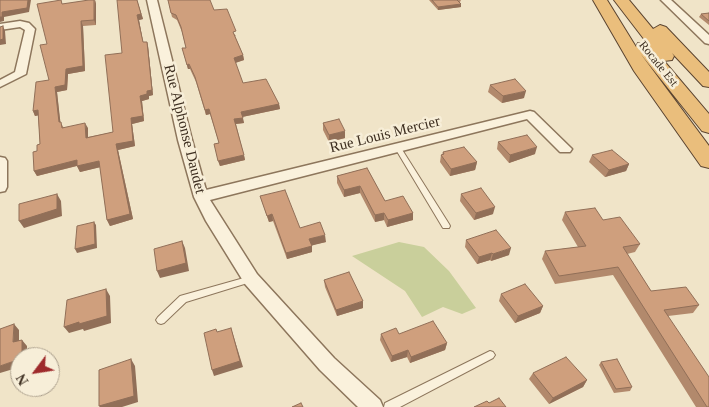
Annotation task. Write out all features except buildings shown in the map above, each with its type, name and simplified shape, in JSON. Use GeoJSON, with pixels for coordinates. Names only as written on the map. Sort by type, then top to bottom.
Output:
{"type":"FeatureCollection","features":[{"type":"Feature","properties":{"kind":"highway"},"geometry":{"type":"LineString","coordinates":[[600,0],[640,67],[709,161]]}},
{"type":"Feature","properties":{"kind":"highway","name":"Rocade Est"},"geometry":{"type":"LineString","coordinates":[[608,0],[709,127]]}},
{"type":"Feature","properties":{"kind":"highway","name":"Rocade Est"},"geometry":{"type":"LineString","coordinates":[[621,0],[709,108]]}},
{"type":"Feature","properties":{"kind":"highway"},"geometry":{"type":"LineString","coordinates":[[631,0],[709,82]]}},
{"type":"Feature","properties":{"kind":"street","name":"Rue Alphonse Daudet"},"geometry":{"type":"LineString","coordinates":[[152,0],[201,197],[211,217],[251,279],[326,364],[373,407]]}},
{"type":"Feature","properties":{"kind":"street"},"geometry":{"type":"LineString","coordinates":[[666,0],[709,41]]}},
{"type":"Feature","properties":{"kind":"street"},"geometry":{"type":"LineString","coordinates":[[0,27],[20,24],[30,28],[20,74],[0,84]]}},
{"type":"Feature","properties":{"kind":"street","name":"Rue Louis Mercier"},"geometry":{"type":"LineString","coordinates":[[201,197],[530,115],[565,149]]}},
{"type":"Feature","properties":{"kind":"street"},"geometry":{"type":"LineString","coordinates":[[0,161],[0,187]]}},
{"type":"Feature","properties":{"kind":"lane"},"geometry":{"type":"LineString","coordinates":[[398,148],[446,226]]}},
{"type":"Feature","properties":{"kind":"lane"},"geometry":{"type":"LineString","coordinates":[[161,320],[183,299],[251,279]]}},
{"type":"Feature","properties":{"kind":"lane"},"geometry":{"type":"LineString","coordinates":[[389,407],[490,355]]}},
{"type":"Feature","properties":{"kind":"green space"},"geometry":{"type":"Polygon","coordinates":[[[399,242],[424,247],[449,271],[476,308],[462,314],[443,307],[422,317],[405,291],[352,256],[399,242]]]}}]}
